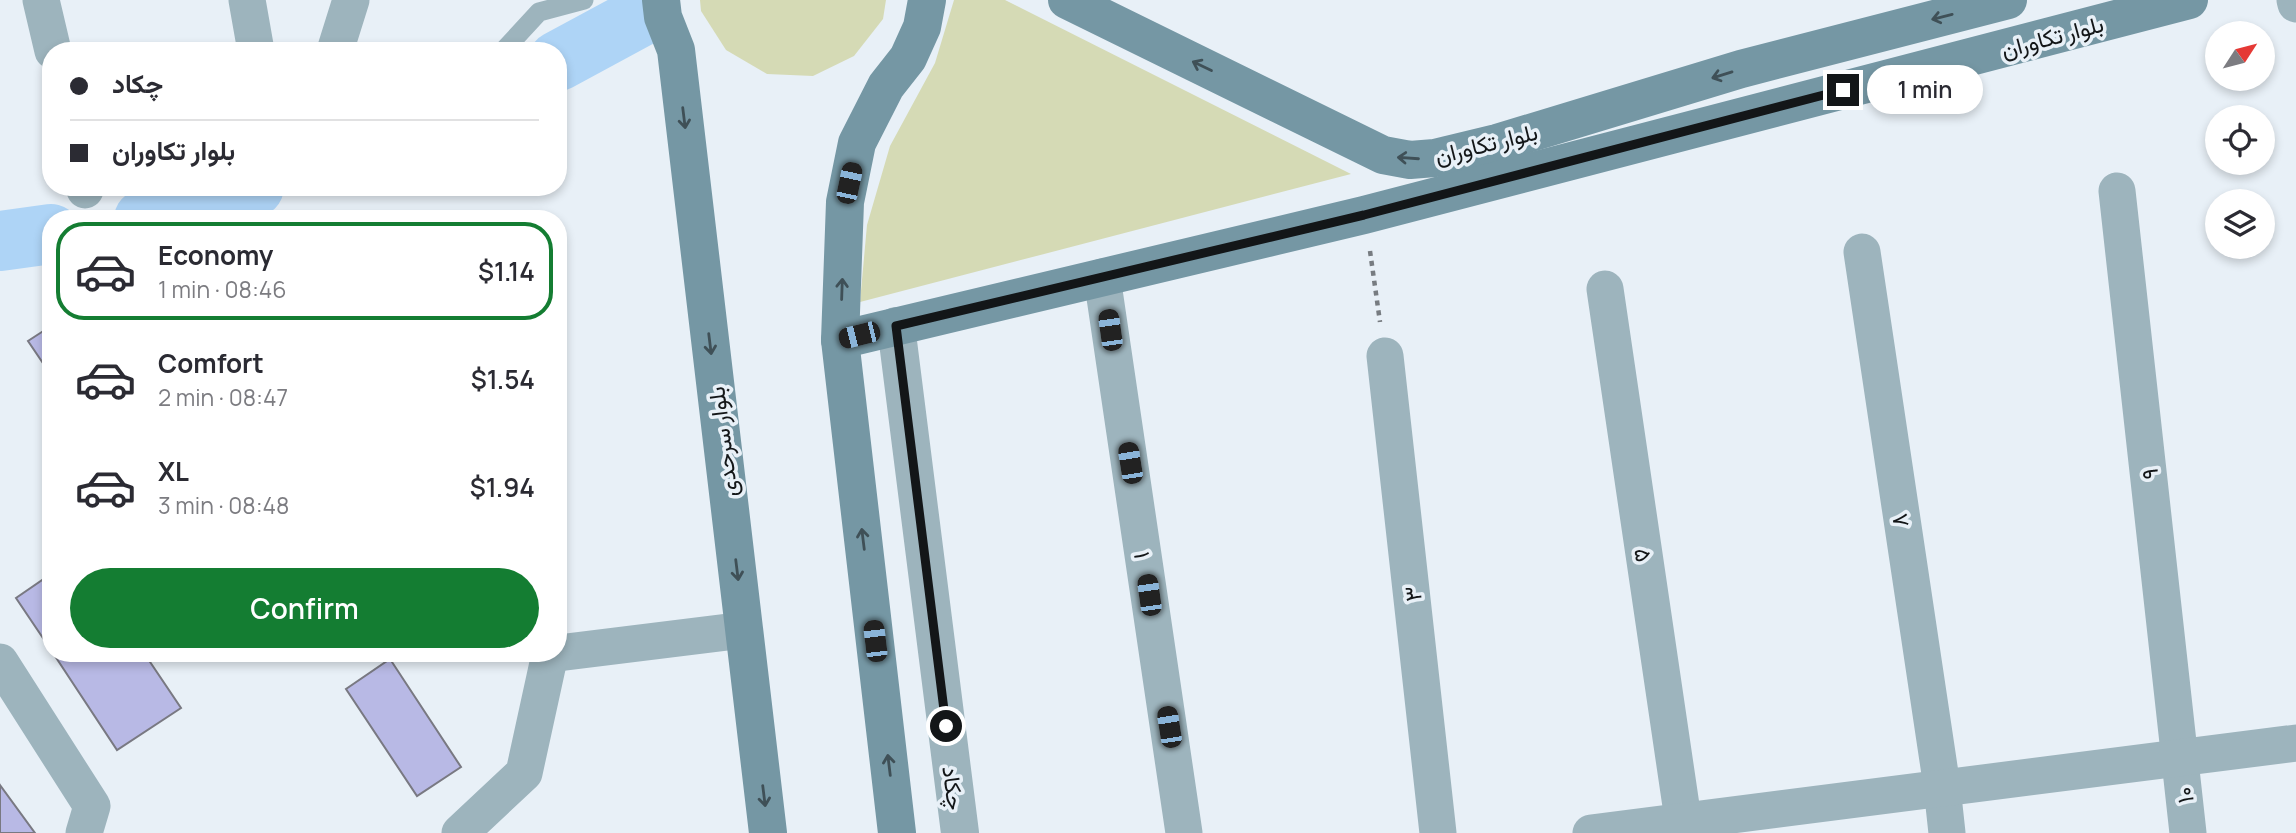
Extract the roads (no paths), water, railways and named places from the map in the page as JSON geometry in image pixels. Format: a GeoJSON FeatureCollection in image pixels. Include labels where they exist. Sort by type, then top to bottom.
{"type":"FeatureCollection","features":[{"type":"Feature","properties":{"kind":"main road","name":"بلوار سرحدی"},"geometry":{"type":"LineString","coordinates":[[661,0],[663,17],[676,50],[768,833]]}},
{"type":"Feature","properties":{"kind":"main road"},"geometry":{"type":"LineString","coordinates":[[897,833],[840,340],[845,202],[857,143],[886,86],[908,58],[922,27],[927,0]]}},
{"type":"Feature","properties":{"kind":"main road","name":"بلوار تکاوران"},"geometry":{"type":"LineString","coordinates":[[1067,0],[1383,155],[1410,160],[1435,158],[1497,143],[1741,69],[2008,0]]}},
{"type":"Feature","properties":{"kind":"main road","name":"بلوار تکاوران"},"geometry":{"type":"LineString","coordinates":[[840,340],[1364,215],[2189,0]]}},
{"type":"Feature","properties":{"kind":"street"},"geometry":{"type":"LineString","coordinates":[[41,0],[51,42]]}},
{"type":"Feature","properties":{"kind":"street"},"geometry":{"type":"LineString","coordinates":[[247,0],[254,42]]}},
{"type":"Feature","properties":{"kind":"street"},"geometry":{"type":"LineString","coordinates":[[338,42],[351,0]]}},
{"type":"Feature","properties":{"kind":"street","name":"۹"},"geometry":{"type":"LineString","coordinates":[[2117,191],[2180,758]]}},
{"type":"Feature","properties":{"kind":"street","name":"۷"},"geometry":{"type":"LineString","coordinates":[[1862,252],[1947,833]]}},
{"type":"Feature","properties":{"kind":"street","name":"۱"},"geometry":{"type":"LineString","coordinates":[[1102,277],[1184,833]]}},
{"type":"Feature","properties":{"kind":"street","name":"۵"},"geometry":{"type":"LineString","coordinates":[[1605,289],[1684,827]]}},
{"type":"Feature","properties":{"kind":"street","name":"چکاد"},"geometry":{"type":"LineString","coordinates":[[896,326],[960,833]]}},
{"type":"Feature","properties":{"kind":"street","name":"۳"},"geometry":{"type":"LineString","coordinates":[[1385,356],[1438,833]]}},
{"type":"Feature","properties":{"kind":"street"},"geometry":{"type":"LineString","coordinates":[[567,652],[744,631]]}},
{"type":"Feature","properties":{"kind":"street"},"geometry":{"type":"LineString","coordinates":[[0,662],[92,806],[84,833]]}},
{"type":"Feature","properties":{"kind":"street"},"geometry":{"type":"LineString","coordinates":[[460,833],[524,773],[548,662]]}},
{"type":"Feature","properties":{"kind":"street"},"geometry":{"type":"LineString","coordinates":[[1591,833],[1684,827],[1942,788],[2296,743]]}},
{"type":"Feature","properties":{"kind":"street","name":"۱۰"},"geometry":{"type":"LineString","coordinates":[[2180,758],[2188,833]]}},
{"type":"Feature","properties":{"kind":"lane"},"geometry":{"type":"LineString","coordinates":[[512,42],[540,12],[584,0]]}},
{"type":"Feature","properties":{"kind":"waterway"},"geometry":{"type":"LineString","coordinates":[[567,56],[643,15]]}},
{"type":"Feature","properties":{"kind":"waterway"},"geometry":{"type":"LineString","coordinates":[[180,210],[232,196]]}},
{"type":"Feature","properties":{"kind":"waterway"},"geometry":{"type":"LineString","coordinates":[[0,241],[42,235]]}}]}
